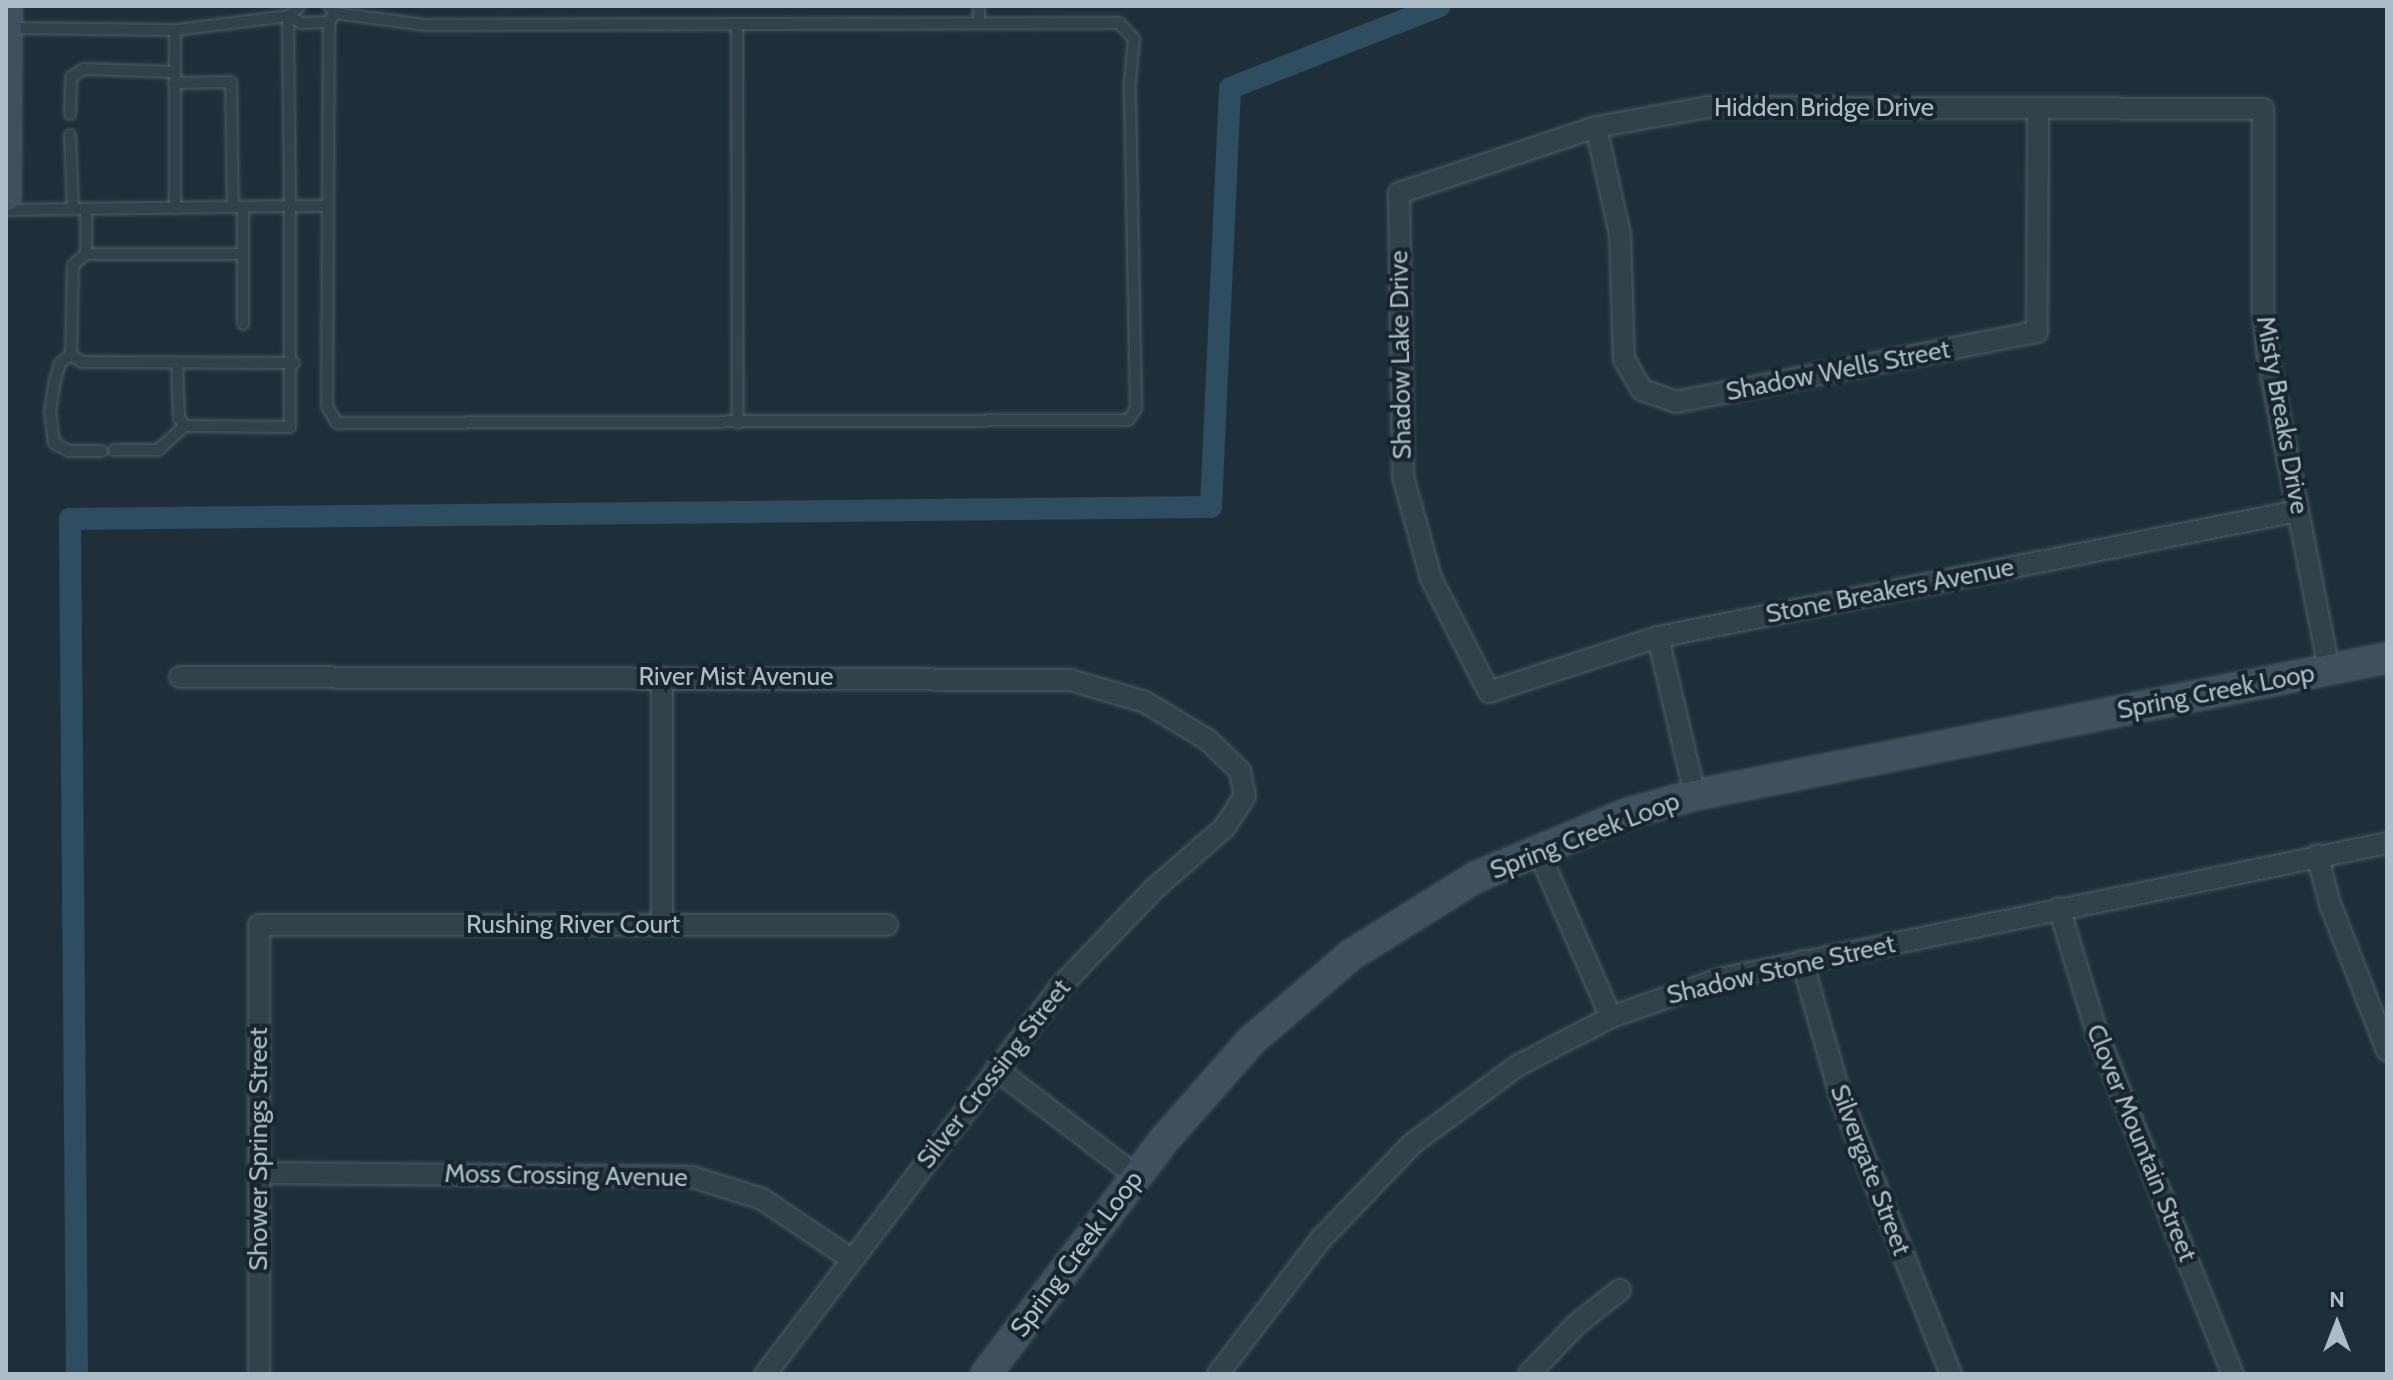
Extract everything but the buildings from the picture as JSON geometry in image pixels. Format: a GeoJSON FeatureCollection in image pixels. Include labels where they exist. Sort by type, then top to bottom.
{"type":"FeatureCollection","features":[{"type":"Feature","properties":{"kind":"street"},"geometry":{"type":"LineString","coordinates":[[6,196],[7,6]]}},
{"type":"Feature","properties":{"kind":"street","name":"Hidden Bridge Drive"},"geometry":{"type":"LineString","coordinates":[[1399,193],[1596,127],[1708,107],[2263,109]]}},
{"type":"Feature","properties":{"kind":"street","name":"Shadow Wells Street"},"geometry":{"type":"LineString","coordinates":[[1596,127],[1620,234],[1624,359],[1642,390],[1676,402],[2037,332],[2038,108]]}},
{"type":"Feature","properties":{"kind":"street","name":"Misty Breaks Drive"},"geometry":{"type":"LineString","coordinates":[[2263,109],[2263,310],[2329,670]]}},
{"type":"Feature","properties":{"kind":"street","name":"Shadow Lake Drive"},"geometry":{"type":"LineString","coordinates":[[1399,193],[1398,427],[1403,476],[1431,578],[1489,692]]}},
{"type":"Feature","properties":{"kind":"street","name":"Stone Breakers Avenue"},"geometry":{"type":"LineString","coordinates":[[1489,692],[1658,637],[2298,511]]}},
{"type":"Feature","properties":{"kind":"street"},"geometry":{"type":"LineString","coordinates":[[1658,637],[1695,795]]}},
{"type":"Feature","properties":{"kind":"street","name":"Spring Creek Loop"},"geometry":{"type":"LineString","coordinates":[[986,1374],[1206,1088],[1300,996],[1418,909],[1537,848],[1695,795],[2387,658]]}},
{"type":"Feature","properties":{"kind":"street","name":"River Mist Avenue"},"geometry":{"type":"LineString","coordinates":[[180,677],[1070,680],[1145,702],[1180,720],[1240,771],[1245,796]]}},
{"type":"Feature","properties":{"kind":"street"},"geometry":{"type":"LineString","coordinates":[[662,677],[662,925]]}},
{"type":"Feature","properties":{"kind":"street","name":"Silver Crossing Street"},"geometry":{"type":"LineString","coordinates":[[765,1374],[1061,986],[1155,888],[1225,827],[1245,796]]}},
{"type":"Feature","properties":{"kind":"street","name":"Shadow Stone Street"},"geometry":{"type":"LineString","coordinates":[[1218,1374],[1321,1239],[1412,1144],[1517,1066],[1611,1017],[1720,979],[2387,843]]}},
{"type":"Feature","properties":{"kind":"street"},"geometry":{"type":"LineString","coordinates":[[1537,848],[1611,1017]]}},
{"type":"Feature","properties":{"kind":"street"},"geometry":{"type":"LineString","coordinates":[[2317,855],[2333,914],[2387,1050]]}},
{"type":"Feature","properties":{"kind":"street","name":"Clover Mountain Street"},"geometry":{"type":"LineString","coordinates":[[2059,908],[2097,1033],[2233,1374]]}},
{"type":"Feature","properties":{"kind":"street","name":"Rushing River Court"},"geometry":{"type":"LineString","coordinates":[[259,925],[887,925]]}},
{"type":"Feature","properties":{"kind":"street","name":"Shower Springs Street"},"geometry":{"type":"LineString","coordinates":[[259,925],[259,1374]]}},
{"type":"Feature","properties":{"kind":"street","name":"Silvergate Street"},"geometry":{"type":"LineString","coordinates":[[1802,961],[1841,1098],[1951,1374]]}},
{"type":"Feature","properties":{"kind":"street"},"geometry":{"type":"LineString","coordinates":[[996,1069],[1136,1176]]}},
{"type":"Feature","properties":{"kind":"street","name":"Moss Crossing Avenue"},"geometry":{"type":"LineString","coordinates":[[259,1173],[692,1177],[762,1199],[851,1259]]}},
{"type":"Feature","properties":{"kind":"street"},"geometry":{"type":"LineString","coordinates":[[1529,1374],[1577,1324],[1620,1290]]}},
{"type":"Feature","properties":{"kind":"lane"},"geometry":{"type":"LineString","coordinates":[[6,28],[175,30],[288,16],[300,6]]}},
{"type":"Feature","properties":{"kind":"lane"},"geometry":{"type":"LineString","coordinates":[[979,6],[979,23]]}},
{"type":"Feature","properties":{"kind":"lane"},"geometry":{"type":"LineString","coordinates":[[288,16],[302,23],[331,13],[425,25],[1119,23],[1134,39],[1130,82],[1133,415],[1128,420],[337,423],[327,406],[331,13]]}},
{"type":"Feature","properties":{"kind":"lane"},"geometry":{"type":"LineString","coordinates":[[71,355],[60,363],[50,411],[54,443],[69,451],[158,450],[185,426],[287,430],[293,422],[288,16]]}},
{"type":"Feature","properties":{"kind":"lane"},"geometry":{"type":"LineString","coordinates":[[737,24],[738,423]]}},
{"type":"Feature","properties":{"kind":"lane"},"geometry":{"type":"LineString","coordinates":[[175,30],[175,208]]}},
{"type":"Feature","properties":{"kind":"lane"},"geometry":{"type":"LineString","coordinates":[[70,114],[71,77],[84,69],[231,82],[243,254],[243,324]]}},
{"type":"Feature","properties":{"kind":"lane"},"geometry":{"type":"LineString","coordinates":[[70,135],[73,209]]}},
{"type":"Feature","properties":{"kind":"lane"},"geometry":{"type":"LineString","coordinates":[[6,210],[328,206]]}},
{"type":"Feature","properties":{"kind":"lane"},"geometry":{"type":"LineString","coordinates":[[86,209],[86,254]]}},
{"type":"Feature","properties":{"kind":"lane"},"geometry":{"type":"LineString","coordinates":[[71,355],[73,265],[86,254],[243,254]]}},
{"type":"Feature","properties":{"kind":"lane"},"geometry":{"type":"LineString","coordinates":[[71,355],[82,362],[294,363]]}},
{"type":"Feature","properties":{"kind":"lane"},"geometry":{"type":"LineString","coordinates":[[177,363],[179,418],[185,426]]}},
{"type":"Feature","properties":{"kind":"waterway"},"geometry":{"type":"LineString","coordinates":[[77,1374],[70,519],[1211,507],[1230,88],[1440,6]]}}]}
